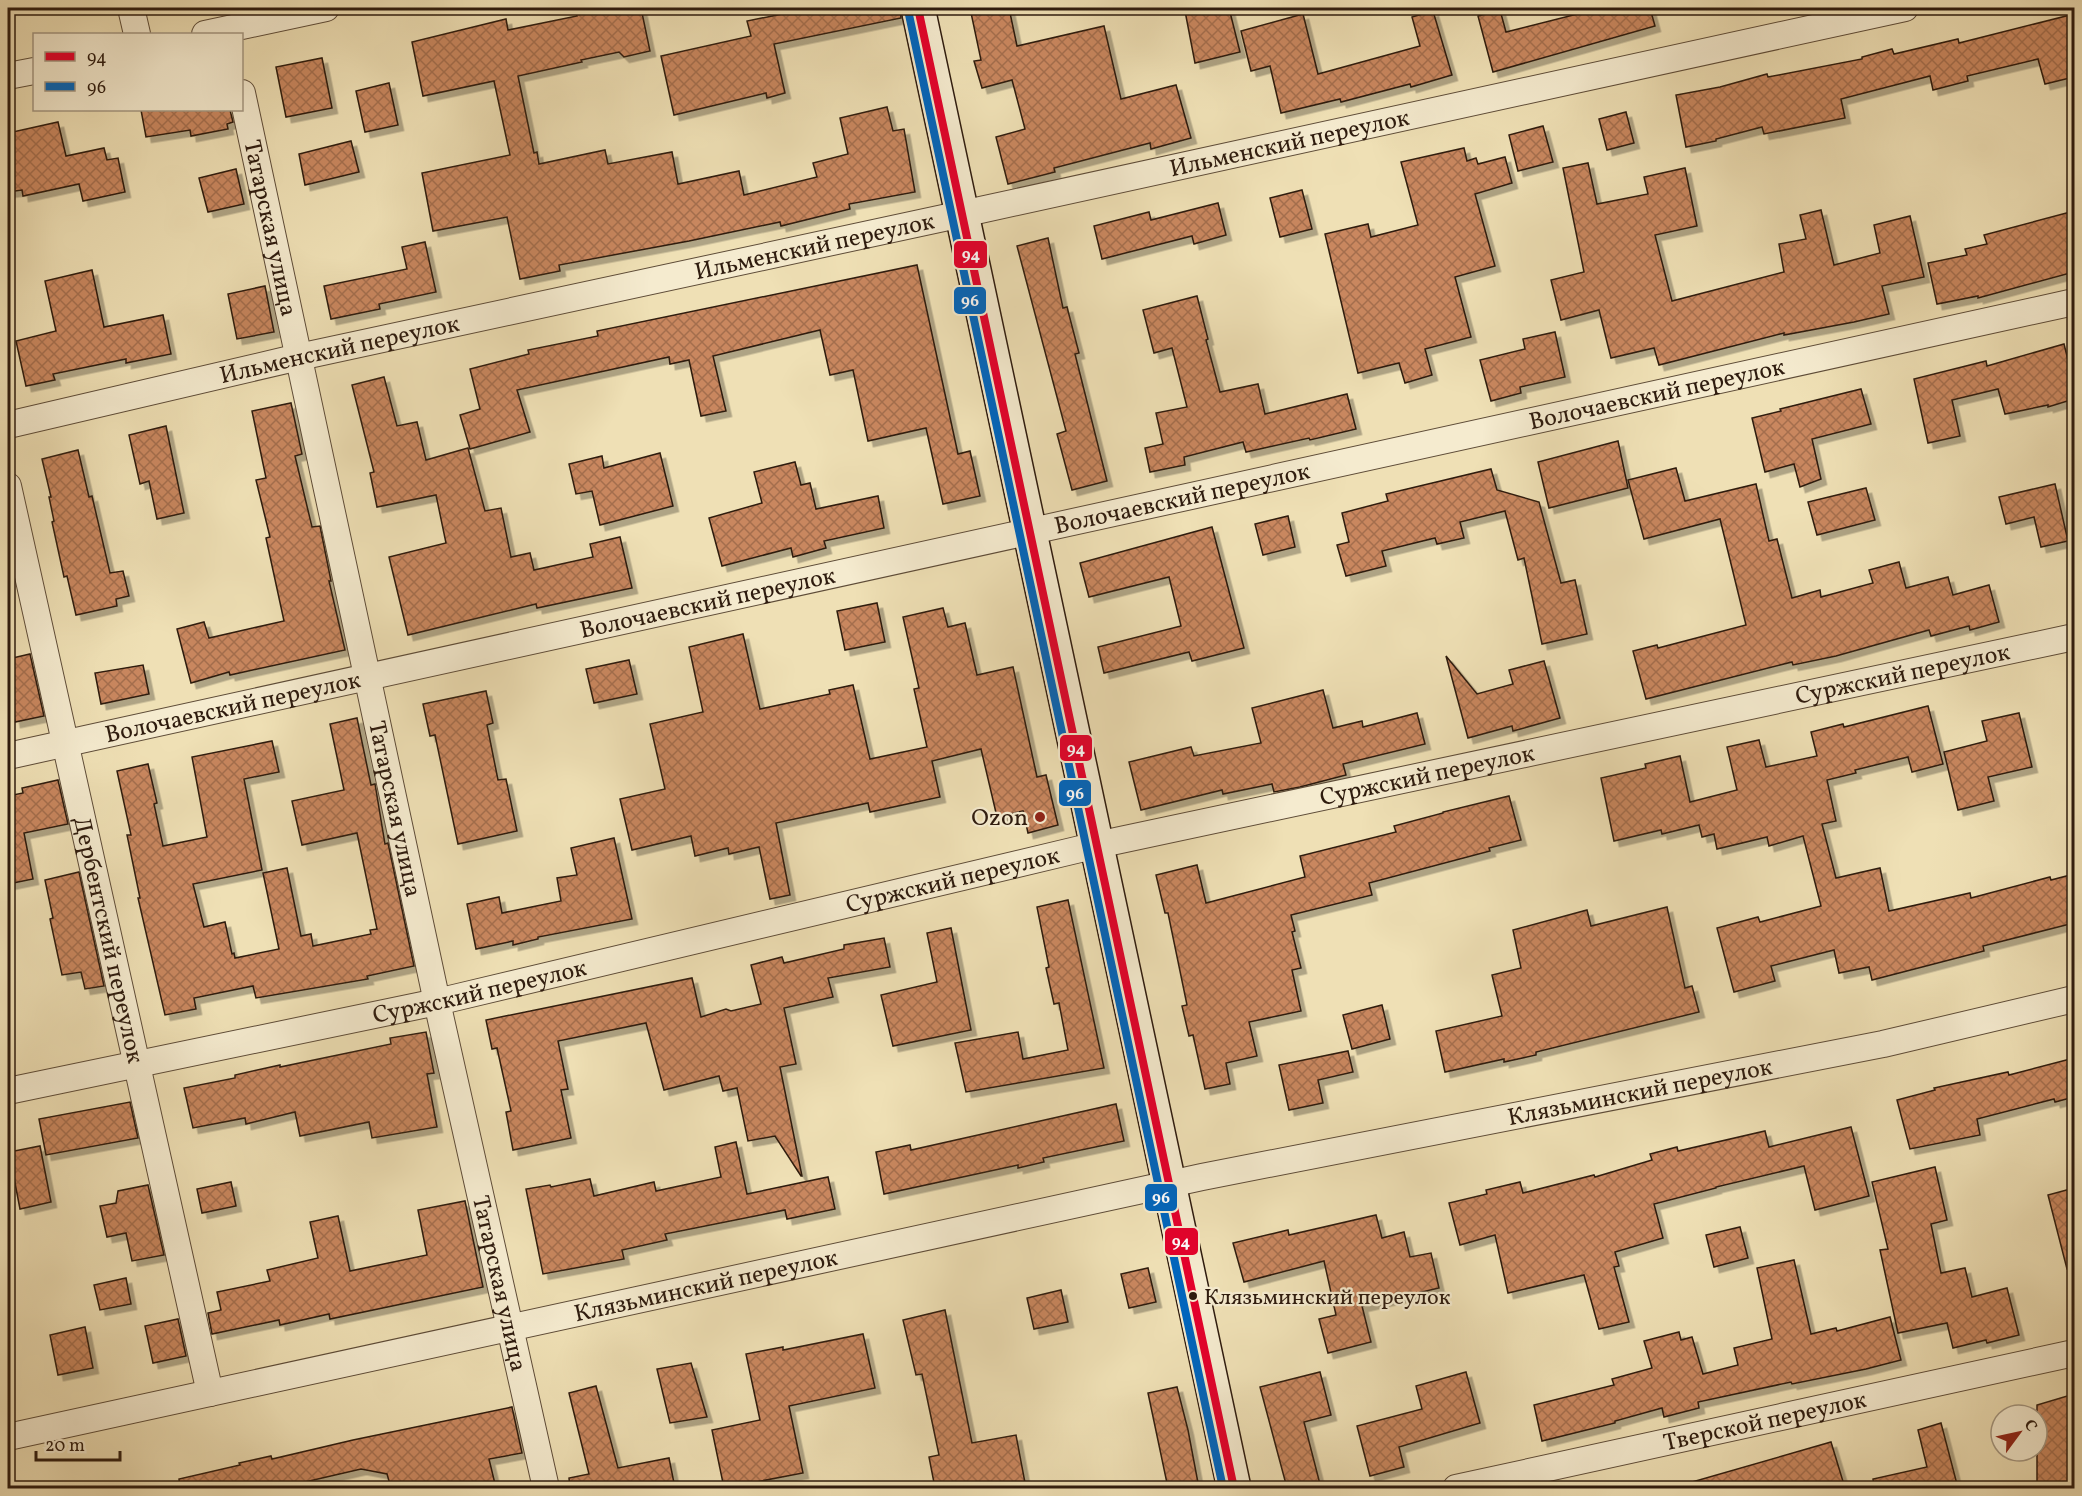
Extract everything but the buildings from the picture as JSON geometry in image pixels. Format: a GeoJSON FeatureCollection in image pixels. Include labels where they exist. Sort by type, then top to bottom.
{"type":"FeatureCollection","features":[{"type":"Feature","properties":{"kind":"main road"},"geometry":{"type":"LineString","coordinates":[[918,8],[1234,1488]]}},
{"type":"Feature","properties":{"kind":"street"},"geometry":{"type":"LineString","coordinates":[[131,8],[137,33]]}},
{"type":"Feature","properties":{"kind":"street"},"geometry":{"type":"LineString","coordinates":[[221,33],[326,8]]}},
{"type":"Feature","properties":{"kind":"street","name":"Ильменский переулок"},"geometry":{"type":"LineString","coordinates":[[8,425],[299,357],[1905,8]]}},
{"type":"Feature","properties":{"kind":"street"},"geometry":{"type":"LineString","coordinates":[[8,76],[33,71]]}},
{"type":"Feature","properties":{"kind":"street","name":"Татарская улица"},"geometry":{"type":"LineString","coordinates":[[243,98],[437,1002],[546,1488]]}},
{"type":"Feature","properties":{"kind":"street","name":"Волочаевский переулок"},"geometry":{"type":"LineString","coordinates":[[8,756],[2074,302]]}},
{"type":"Feature","properties":{"kind":"street","name":"Дербентский переулок"},"geometry":{"type":"LineString","coordinates":[[8,486],[210,1393]]}},
{"type":"Feature","properties":{"kind":"street","name":"Суржский переулок"},"geometry":{"type":"LineString","coordinates":[[8,1091],[437,1002],[1097,845],[2074,637]]}},
{"type":"Feature","properties":{"kind":"street","name":"Клязьминский переулок"},"geometry":{"type":"LineString","coordinates":[[8,1437],[1170,1184],[1883,1044],[2074,999]]}},
{"type":"Feature","properties":{"kind":"street","name":"Тверской переулок"},"geometry":{"type":"LineString","coordinates":[[1456,1488],[2074,1353]]}},
{"type":"Feature","properties":{"kind":"transit line","name":"94"},"geometry":{"type":"LineString","coordinates":[[918,8],[1234,1488]]}},
{"type":"Feature","properties":{"kind":"transit line","name":"96"},"geometry":{"type":"LineString","coordinates":[[908,10],[1223,1488]]}},
{"type":"Feature","properties":{"kind":"place","name":"Ozon"},"geometry":{"type":"Point","coordinates":[1040,817]}},
{"type":"Feature","properties":{"kind":"place","name":"Клязьминский переулок"},"geometry":{"type":"Point","coordinates":[1193,1296]}}]}
